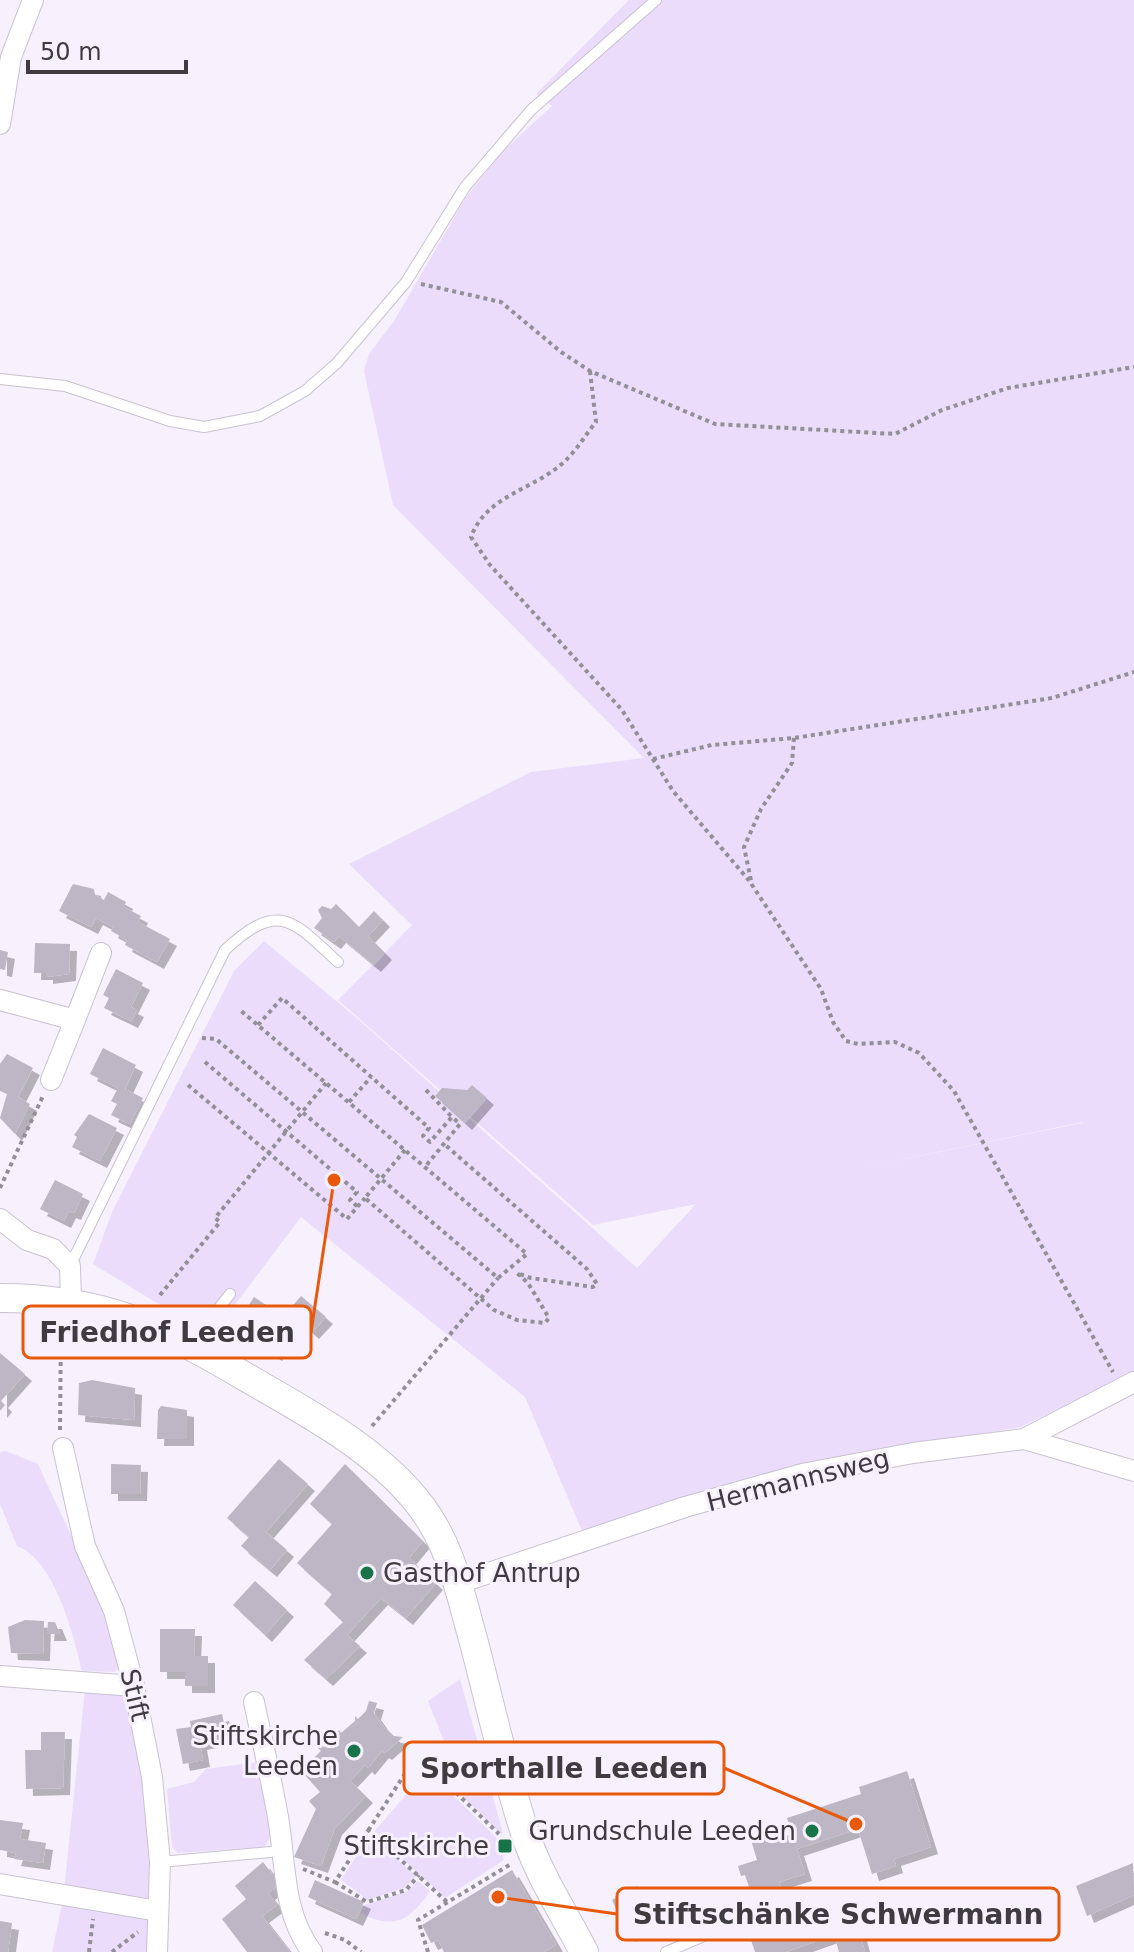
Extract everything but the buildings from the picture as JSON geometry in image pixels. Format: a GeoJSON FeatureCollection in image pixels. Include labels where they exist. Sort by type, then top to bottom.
{"type":"FeatureCollection","features":[{"type":"Feature","properties":{"kind":"main road"},"geometry":{"type":"LineString","coordinates":[[0,1298],[67,1301],[103,1308],[190,1344],[341,1435],[397,1479],[437,1530],[459,1583],[532,1852],[584,1952]]}},
{"type":"Feature","properties":{"kind":"street"},"geometry":{"type":"LineString","coordinates":[[0,124],[11,57],[33,0]]}},
{"type":"Feature","properties":{"kind":"street"},"geometry":{"type":"LineString","coordinates":[[51,1080],[101,953]]}},
{"type":"Feature","properties":{"kind":"street"},"geometry":{"type":"LineString","coordinates":[[0,1000],[75,1020]]}},
{"type":"Feature","properties":{"kind":"street"},"geometry":{"type":"LineString","coordinates":[[0,1219],[27,1240],[53,1249],[70,1266],[67,1301]]}},
{"type":"Feature","properties":{"kind":"street","name":"Hermannsweg"},"geometry":{"type":"LineString","coordinates":[[459,1583],[685,1507],[802,1474],[913,1453],[1024,1439],[1128,1385]]}},
{"type":"Feature","properties":{"kind":"street"},"geometry":{"type":"LineString","coordinates":[[1024,1439],[1134,1471]]}},
{"type":"Feature","properties":{"kind":"street","name":"Stift"},"geometry":{"type":"LineString","coordinates":[[63,1448],[85,1546],[114,1611],[134,1686],[152,1777],[160,1862],[157,1952]]}},
{"type":"Feature","properties":{"kind":"street"},"geometry":{"type":"LineString","coordinates":[[0,1676],[134,1686]]}},
{"type":"Feature","properties":{"kind":"street"},"geometry":{"type":"LineString","coordinates":[[254,1702],[278,1820],[283,1878],[299,1931],[312,1952]]}},
{"type":"Feature","properties":{"kind":"street"},"geometry":{"type":"LineString","coordinates":[[0,1884],[158,1911]]}},
{"type":"Feature","properties":{"kind":"lane"},"geometry":{"type":"LineString","coordinates":[[0,379],[65,386],[170,421],[204,427],[260,416],[305,391],[337,363],[406,282],[465,187],[531,110],[656,0]]}},
{"type":"Feature","properties":{"kind":"lane"},"geometry":{"type":"LineString","coordinates":[[70,1266],[225,950],[239,937],[277,919],[295,923],[338,962]]}},
{"type":"Feature","properties":{"kind":"lane"},"geometry":{"type":"LineString","coordinates":[[190,1344],[230,1294]]}},
{"type":"Feature","properties":{"kind":"lane"},"geometry":{"type":"LineString","coordinates":[[160,1862],[281,1851]]}},
{"type":"Feature","properties":{"kind":"lane"},"geometry":{"type":"LineString","coordinates":[[666,1952],[754,1915]]}},
{"type":"Feature","properties":{"kind":"path"},"geometry":{"type":"LineString","coordinates":[[406,282],[501,302],[561,352],[590,371],[715,424],[895,434],[942,410],[1008,388],[1134,367]]}},
{"type":"Feature","properties":{"kind":"path"},"geometry":{"type":"LineString","coordinates":[[590,371],[596,422],[564,462],[478,517],[471,537],[490,565],[622,710],[673,791],[752,885],[821,989],[833,1022],[846,1041],[858,1044],[895,1042],[919,1053],[954,1091],[1128,1385]]}},
{"type":"Feature","properties":{"kind":"path"},"geometry":{"type":"LineString","coordinates":[[653,759],[712,745],[794,738],[1052,698],[1134,672]]}},
{"type":"Feature","properties":{"kind":"path"},"geometry":{"type":"LineString","coordinates":[[752,885],[744,847],[761,809],[792,763],[794,738]]}},
{"type":"Feature","properties":{"kind":"path"},"geometry":{"type":"LineString","coordinates":[[258,1025],[282,998],[429,1128],[423,1136],[430,1142],[452,1117]]}},
{"type":"Feature","properties":{"kind":"path"},"geometry":{"type":"LineString","coordinates":[[240,1010],[527,1254],[498,1278],[390,1407]]}},
{"type":"Feature","properties":{"kind":"path"},"geometry":{"type":"LineString","coordinates":[[202,1038],[216,1039],[498,1278]]}},
{"type":"Feature","properties":{"kind":"path"},"geometry":{"type":"LineString","coordinates":[[205,1062],[357,1192],[350,1200],[358,1207]]}},
{"type":"Feature","properties":{"kind":"path"},"geometry":{"type":"LineString","coordinates":[[349,1103],[371,1077]]}},
{"type":"Feature","properties":{"kind":"path"},"geometry":{"type":"LineString","coordinates":[[0,1188],[51,1080]]}},
{"type":"Feature","properties":{"kind":"path"},"geometry":{"type":"LineString","coordinates":[[160,1295],[220,1222],[215,1218],[326,1083]]}},
{"type":"Feature","properties":{"kind":"path"},"geometry":{"type":"LineString","coordinates":[[188,1085],[347,1219],[405,1150]]}},
{"type":"Feature","properties":{"kind":"path"},"geometry":{"type":"LineString","coordinates":[[425,1167],[460,1124],[426,1090]]}},
{"type":"Feature","properties":{"kind":"path"},"geometry":{"type":"LineString","coordinates":[[443,1143],[587,1269],[597,1284],[593,1287],[517,1273]]}},
{"type":"Feature","properties":{"kind":"path"},"geometry":{"type":"LineString","coordinates":[[365,1198],[481,1300],[505,1317],[545,1323],[549,1318],[528,1283],[512,1267]]}},
{"type":"Feature","properties":{"kind":"path"},"geometry":{"type":"LineString","coordinates":[[63,1448],[60,1429],[67,1301]]}},
{"type":"Feature","properties":{"kind":"path"},"geometry":{"type":"LineString","coordinates":[[335,1882],[417,1755],[506,1841],[532,1852]]}},
{"type":"Feature","properties":{"kind":"path"},"geometry":{"type":"LineString","coordinates":[[367,1829],[447,1902]]}},
{"type":"Feature","properties":{"kind":"path"},"geometry":{"type":"LineString","coordinates":[[281,1851],[293,1865],[335,1882],[367,1902],[406,1890],[419,1875]]}},
{"type":"Feature","properties":{"kind":"path"},"geometry":{"type":"LineString","coordinates":[[428,1952],[418,1920],[532,1852]]}},
{"type":"Feature","properties":{"kind":"path"},"geometry":{"type":"LineString","coordinates":[[89,1952],[95,1900]]}},
{"type":"Feature","properties":{"kind":"path"},"geometry":{"type":"LineString","coordinates":[[299,1931],[322,1931],[345,1940],[361,1952]]}},
{"type":"Feature","properties":{"kind":"shaded area"},"geometry":{"type":"Polygon","coordinates":[[[629,0],[1134,0],[1134,1372],[1021,1427],[794,1465],[582,1531],[525,1397],[301,1217],[215,1331],[183,1319],[93,1264],[112,1212],[234,971],[264,941],[358,1019],[637,1268],[696,1204],[593,1225],[338,1000],[412,925],[349,864],[531,772],[644,758],[393,505],[364,371],[369,354],[394,321],[466,197],[506,148],[552,106],[536,94],[629,0]],[[1083,1122],[845,1171],[1082,1123],[1083,1122]]]}},
{"type":"Feature","properties":{"kind":"shaded area"},"geometry":{"type":"Polygon","coordinates":[[[6,1451],[38,1464],[107,1621],[118,1669],[114,1672],[82,1671],[68,1619],[52,1582],[42,1566],[17,1546],[0,1504],[0,1452],[6,1451]]]}},
{"type":"Feature","properties":{"kind":"shaded area"},"geometry":{"type":"Polygon","coordinates":[[[460,1679],[501,1834],[431,1765],[447,1749],[428,1701],[460,1679]]]}},
{"type":"Feature","properties":{"kind":"shaded area"},"geometry":{"type":"Polygon","coordinates":[[[85,1689],[128,1693],[146,1778],[152,1863],[149,1952],[52,1952],[63,1900],[85,1689]]]}},
{"type":"Feature","properties":{"kind":"shaded area"},"geometry":{"type":"Polygon","coordinates":[[[257,1762],[272,1835],[264,1847],[178,1853],[172,1847],[167,1789],[194,1782],[206,1769],[257,1762]]]}},
{"type":"Feature","properties":{"kind":"shaded area"},"geometry":{"type":"Polygon","coordinates":[[[427,1770],[504,1845],[500,1848],[504,1860],[445,1898],[374,1832],[427,1770]]]}},
{"type":"Feature","properties":{"kind":"shaded area"},"geometry":{"type":"Polygon","coordinates":[[[370,1835],[416,1876],[406,1887],[368,1900],[341,1880],[370,1835]]]}},
{"type":"Feature","properties":{"kind":"shaded area"},"geometry":{"type":"Polygon","coordinates":[[[418,1881],[430,1891],[415,1909],[400,1920],[383,1921],[361,1913],[364,1905],[408,1891],[418,1881]]]}},
{"type":"Feature","properties":{"kind":"place","name":"Friedhof Leeden"},"geometry":{"type":"Point","coordinates":[334,1180]}},
{"type":"Feature","properties":{"kind":"place","name":"Gasthof Antrup"},"geometry":{"type":"Point","coordinates":[367,1573]}},
{"type":"Feature","properties":{"kind":"place","name":"Stiftskirche Leeden"},"geometry":{"type":"Point","coordinates":[354,1751]}},
{"type":"Feature","properties":{"kind":"place","name":"Sporthalle Leeden"},"geometry":{"type":"Point","coordinates":[856,1824]}},
{"type":"Feature","properties":{"kind":"place","name":"Grundschule Leeden"},"geometry":{"type":"Point","coordinates":[812,1831]}},
{"type":"Feature","properties":{"kind":"place","name":"Stiftskirche"},"geometry":{"type":"Point","coordinates":[505,1846]}},
{"type":"Feature","properties":{"kind":"place","name":"Stiftschänke Schwermann"},"geometry":{"type":"Point","coordinates":[498,1897]}}]}
